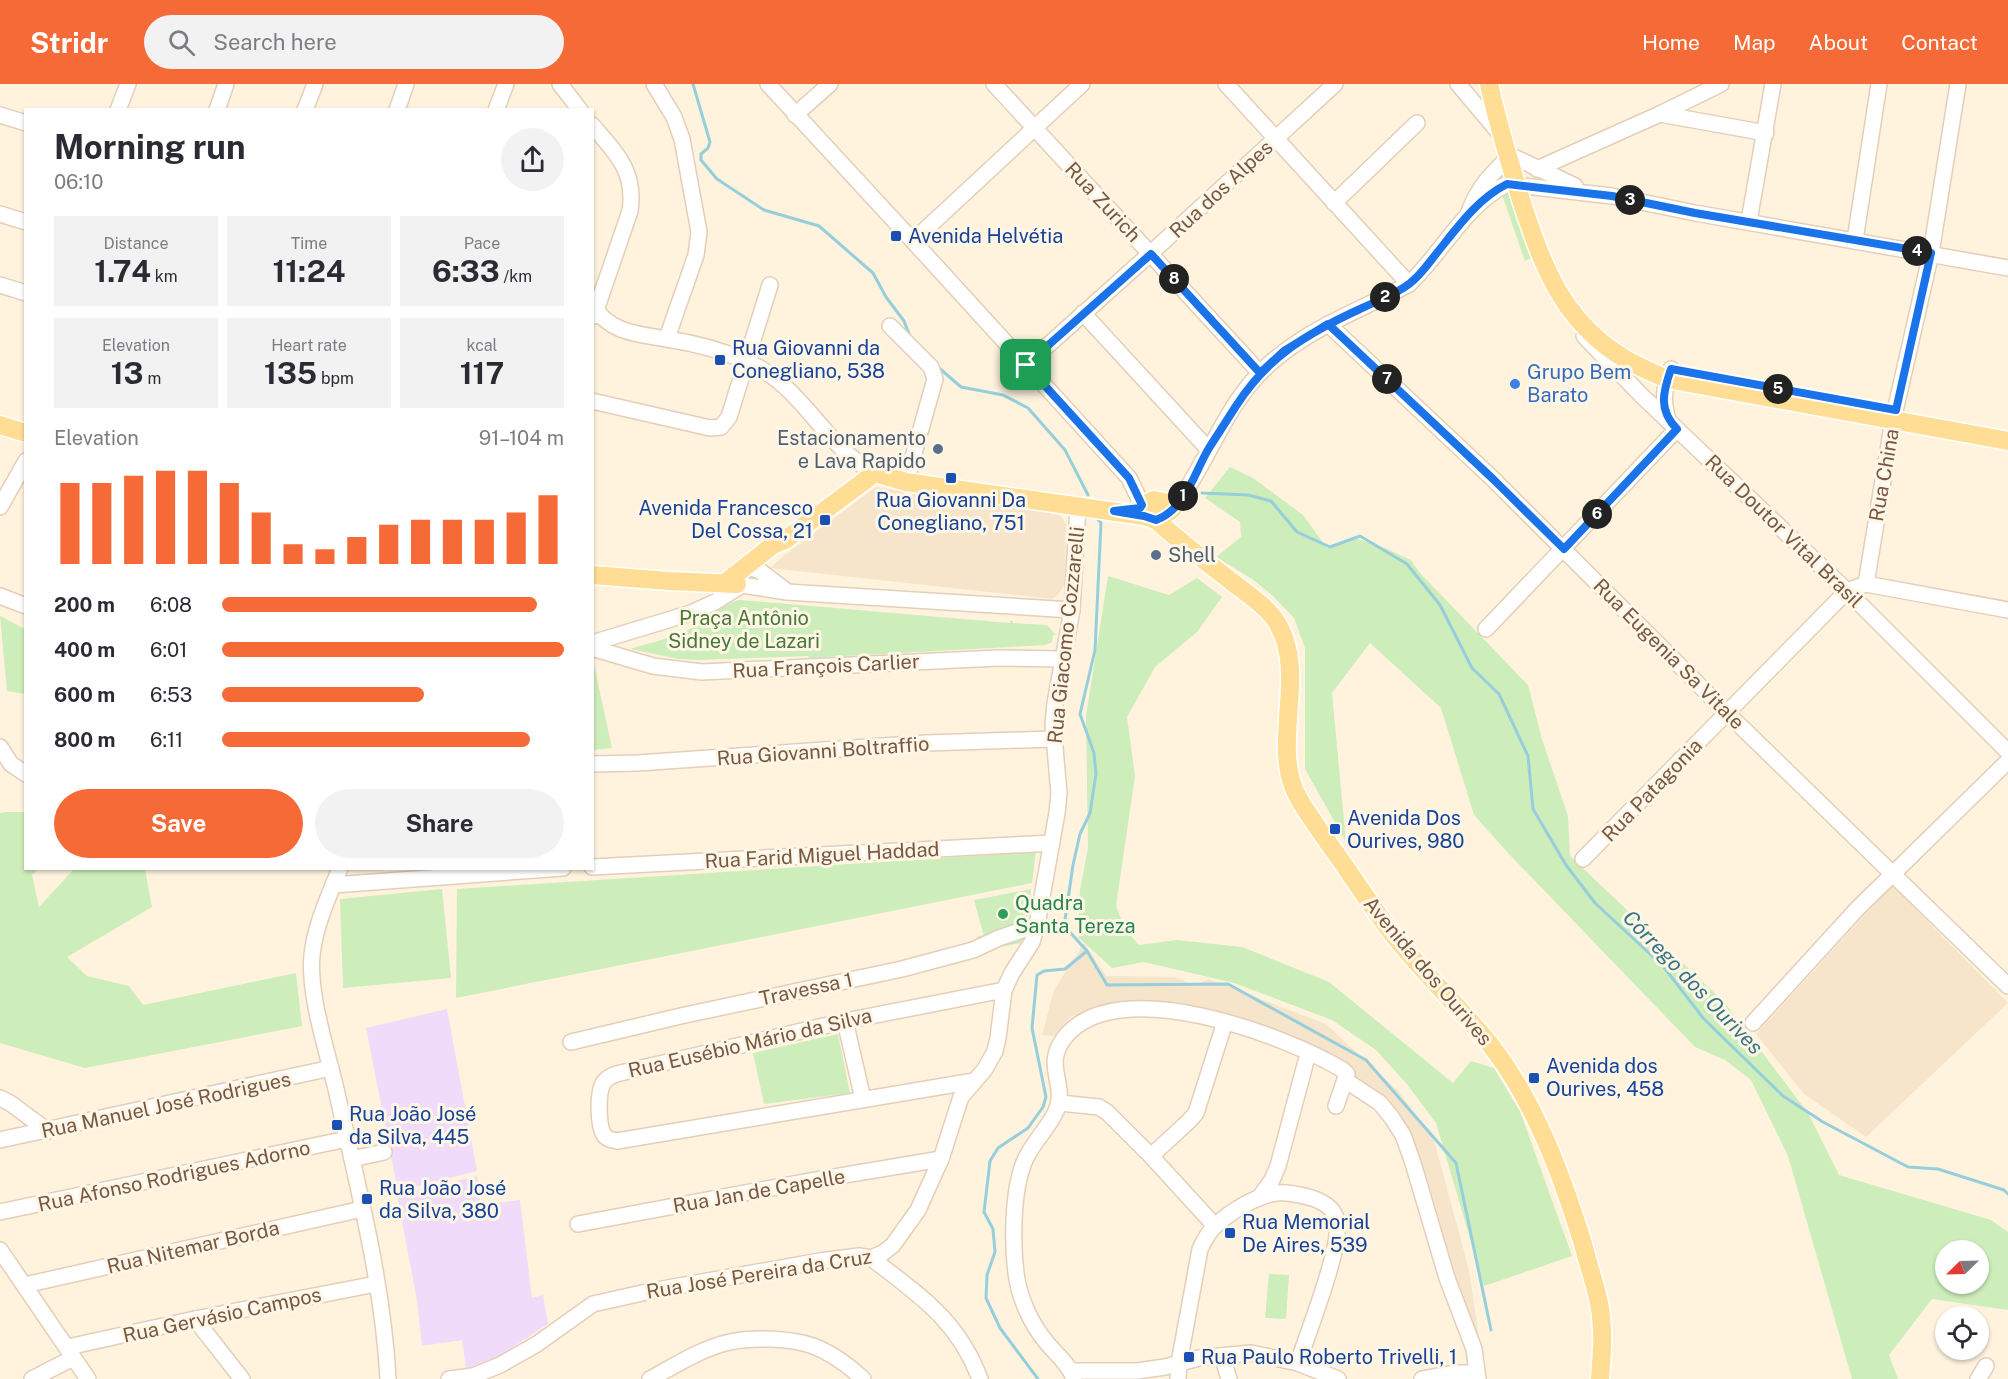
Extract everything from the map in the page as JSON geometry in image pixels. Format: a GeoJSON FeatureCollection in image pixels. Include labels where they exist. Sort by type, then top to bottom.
{"type":"FeatureCollection","features":[{"type":"Feature","properties":{"kind":"main road"},"geometry":{"type":"LineString","coordinates":[[1489,84],[1501,135],[1512,158],[1546,271],[1567,305],[1584,326],[1616,353],[1667,378],[1894,415],[2008,430]]}},
{"type":"Feature","properties":{"kind":"main road"},"geometry":{"type":"LineString","coordinates":[[1498,84],[1514,140],[1512,158]]}},
{"type":"Feature","properties":{"kind":"main road"},"geometry":{"type":"LineString","coordinates":[[1520,184],[1546,250],[1565,287],[1578,306],[1590,320],[1667,378]]}},
{"type":"Feature","properties":{"kind":"main road"},"geometry":{"type":"LineString","coordinates":[[1894,415],[2008,441]]}},
{"type":"Feature","properties":{"kind":"main road"},"geometry":{"type":"LineString","coordinates":[[0,425],[24,432]]}},
{"type":"Feature","properties":{"kind":"main road"},"geometry":{"type":"LineString","coordinates":[[594,575],[669,582],[734,584],[754,569],[773,545],[784,540],[875,473],[906,483],[1114,511],[1155,509]]}},
{"type":"Feature","properties":{"kind":"main road","name":"Avenida dos Ourives"},"geometry":{"type":"LineString","coordinates":[[1155,509],[1172,526],[1178,540],[1263,607],[1276,621],[1285,640],[1287,657],[1290,714],[1286,758],[1289,776],[1298,796],[1395,938],[1492,1047],[1514,1079],[1532,1112],[1572,1208],[1599,1304],[1600,1379]]}},
{"type":"Feature","properties":{"kind":"street"},"geometry":{"type":"LineString","coordinates":[[119,108],[128,84]]}},
{"type":"Feature","properties":{"kind":"street"},"geometry":{"type":"LineString","coordinates":[[217,108],[226,84]]}},
{"type":"Feature","properties":{"kind":"street"},"geometry":{"type":"LineString","coordinates":[[306,108],[315,84]]}},
{"type":"Feature","properties":{"kind":"street"},"geometry":{"type":"LineString","coordinates":[[398,108],[406,84]]}},
{"type":"Feature","properties":{"kind":"street"},"geometry":{"type":"LineString","coordinates":[[497,108],[506,84]]}},
{"type":"Feature","properties":{"kind":"street"},"geometry":{"type":"LineString","coordinates":[[654,84],[674,117],[682,138],[699,232],[696,255],[667,339]]}},
{"type":"Feature","properties":{"kind":"street"},"geometry":{"type":"LineString","coordinates":[[768,84],[1155,509],[1188,490],[1208,449],[1249,385],[1260,373],[1284,351],[1328,324],[1409,284],[1467,214],[1507,184],[1588,192],[2008,268]]}},
{"type":"Feature","properties":{"kind":"street"},"geometry":{"type":"LineString","coordinates":[[795,115],[830,84]]}},
{"type":"Feature","properties":{"kind":"street","name":"Rua Zurich"},"geometry":{"type":"LineString","coordinates":[[994,84],[1260,373]]}},
{"type":"Feature","properties":{"kind":"street"},"geometry":{"type":"LineString","coordinates":[[913,241],[1082,84]]}},
{"type":"Feature","properties":{"kind":"street"},"geometry":{"type":"LineString","coordinates":[[1226,84],[1409,284]]}},
{"type":"Feature","properties":{"kind":"street","name":"Rua dos Alpes"},"geometry":{"type":"LineString","coordinates":[[1026,365],[1151,254],[1335,84]]}},
{"type":"Feature","properties":{"kind":"street"},"geometry":{"type":"LineString","coordinates":[[1458,84],[1501,135]]}},
{"type":"Feature","properties":{"kind":"street"},"geometry":{"type":"LineString","coordinates":[[1464,84],[1475,87],[1483,84]]}},
{"type":"Feature","properties":{"kind":"street"},"geometry":{"type":"LineString","coordinates":[[1537,169],[1722,84]]}},
{"type":"Feature","properties":{"kind":"street"},"geometry":{"type":"LineString","coordinates":[[1749,221],[1773,84]]}},
{"type":"Feature","properties":{"kind":"street"},"geometry":{"type":"LineString","coordinates":[[1856,240],[1879,84]]}},
{"type":"Feature","properties":{"kind":"street","name":"Rua China"},"geometry":{"type":"LineString","coordinates":[[1866,584],[1894,415],[1931,253],[1958,84]]}},
{"type":"Feature","properties":{"kind":"street"},"geometry":{"type":"LineString","coordinates":[[563,85],[579,108]]}},
{"type":"Feature","properties":{"kind":"street"},"geometry":{"type":"LineString","coordinates":[[1660,114],[1766,134]]}},
{"type":"Feature","properties":{"kind":"street"},"geometry":{"type":"LineString","coordinates":[[0,115],[24,122]]}},
{"type":"Feature","properties":{"kind":"street"},"geometry":{"type":"LineString","coordinates":[[1334,203],[1417,123]]}},
{"type":"Feature","properties":{"kind":"street"},"geometry":{"type":"LineString","coordinates":[[594,127],[620,158],[627,170],[632,196],[630,211],[594,311],[625,332],[714,349],[767,372],[805,405],[841,448],[860,465],[875,473]]}},
{"type":"Feature","properties":{"kind":"street"},"geometry":{"type":"LineString","coordinates":[[1467,214],[1477,192],[1491,174],[1512,158],[1588,192]]}},
{"type":"Feature","properties":{"kind":"street"},"geometry":{"type":"LineString","coordinates":[[0,214],[24,221]]}},
{"type":"Feature","properties":{"kind":"street"},"geometry":{"type":"LineString","coordinates":[[0,285],[24,292]]}},
{"type":"Feature","properties":{"kind":"street"},"geometry":{"type":"LineString","coordinates":[[594,401],[710,428],[721,427],[729,417],[770,285]]}},
{"type":"Feature","properties":{"kind":"street","name":"Rua Doutor Vital Brasil"},"geometry":{"type":"LineString","coordinates":[[1567,305],[1582,334],[1641,395],[1847,591],[2008,752]]}},
{"type":"Feature","properties":{"kind":"street"},"geometry":{"type":"LineString","coordinates":[[1083,313],[1208,449]]}},
{"type":"Feature","properties":{"kind":"street","name":"Rua Eugenia Sa Vitale"},"geometry":{"type":"LineString","coordinates":[[1328,324],[1493,479],[1727,713],[2008,986]]}},
{"type":"Feature","properties":{"kind":"street"},"geometry":{"type":"LineString","coordinates":[[890,326],[931,368],[935,379],[906,483]]}},
{"type":"Feature","properties":{"kind":"street"},"geometry":{"type":"LineString","coordinates":[[1641,395],[1667,378]]}},
{"type":"Feature","properties":{"kind":"street"},"geometry":{"type":"LineString","coordinates":[[1486,629],[1564,549],[1672,424],[1664,404],[1667,378]]}},
{"type":"Feature","properties":{"kind":"street"},"geometry":{"type":"LineString","coordinates":[[0,507],[24,465]]}},
{"type":"Feature","properties":{"kind":"street","name":"Rua Giacomo Cozzarelli"},"geometry":{"type":"LineString","coordinates":[[1032,942],[1037,926],[1057,813],[1059,792],[1053,739],[1055,703],[1072,610],[1078,505]]}},
{"type":"Feature","properties":{"kind":"street"},"geometry":{"type":"LineString","coordinates":[[754,569],[787,592]]}},
{"type":"Feature","properties":{"kind":"street"},"geometry":{"type":"LineString","coordinates":[[594,645],[691,613],[708,595],[734,584],[787,592],[1072,610]]}},
{"type":"Feature","properties":{"kind":"street"},"geometry":{"type":"LineString","coordinates":[[1847,591],[1866,584],[2008,610]]}},
{"type":"Feature","properties":{"kind":"street","name":"Rua Patagonia"},"geometry":{"type":"LineString","coordinates":[[1583,860],[1847,591]]}},
{"type":"Feature","properties":{"kind":"street"},"geometry":{"type":"LineString","coordinates":[[0,596],[24,605]]}},
{"type":"Feature","properties":{"kind":"street","name":"Rua François Carlier"},"geometry":{"type":"LineString","coordinates":[[594,647],[653,666],[702,672],[976,659],[1063,660]]}},
{"type":"Feature","properties":{"kind":"street","name":"Rua Giovanni Boltraffio"},"geometry":{"type":"LineString","coordinates":[[594,764],[638,763],[926,743],[1053,739]]}},
{"type":"Feature","properties":{"kind":"street"},"geometry":{"type":"LineString","coordinates":[[0,747],[11,764],[24,773]]}},
{"type":"Feature","properties":{"kind":"street"},"geometry":{"type":"LineString","coordinates":[[1753,1023],[1857,909],[2008,761]]}},
{"type":"Feature","properties":{"kind":"street","name":"Rua Farid Miguel Haddad"},"geometry":{"type":"LineString","coordinates":[[594,867],[1052,843]]}},
{"type":"Feature","properties":{"kind":"street"},"geometry":{"type":"LineString","coordinates":[[339,870],[319,921],[312,955],[313,987],[362,1209],[384,1327],[388,1379]]}},
{"type":"Feature","properties":{"kind":"street"},"geometry":{"type":"LineString","coordinates":[[333,885],[536,870]]}},
{"type":"Feature","properties":{"kind":"street","name":"Travessa 1"},"geometry":{"type":"LineString","coordinates":[[571,1042],[696,1012],[902,969],[973,950],[999,938],[1037,926]]}},
{"type":"Feature","properties":{"kind":"street","name":"Rua José Pereira da Cruz"},"geometry":{"type":"LineString","coordinates":[[449,1379],[473,1378],[500,1365],[537,1344],[593,1304],[651,1291],[820,1261],[859,1256],[871,1258],[893,1245],[918,1210],[941,1159],[961,1097],[985,1069],[994,1051],[998,1038],[1004,990],[1032,942]]}},
{"type":"Feature","properties":{"kind":"street","name":"Rua Eusébio Mário da Silva"},"geometry":{"type":"LineString","coordinates":[[974,1081],[617,1141],[604,1135],[601,1127],[600,1091],[603,1083],[616,1074],[845,1021],[1004,990]]}},
{"type":"Feature","properties":{"kind":"street"},"geometry":{"type":"LineString","coordinates":[[1336,1106],[1347,1074],[1332,1063],[1287,1043],[1225,1022],[1170,1009],[1146,1007],[1104,1014],[1084,1022],[1066,1037],[1055,1055],[1054,1065],[1060,1102],[1052,1119],[1026,1157],[1017,1186],[1015,1215],[1016,1274],[1023,1301],[1032,1322],[1073,1375],[1137,1371],[1166,1367],[1179,1362],[1251,1353],[1298,1364],[1338,1379]]}},
{"type":"Feature","properties":{"kind":"street"},"geometry":{"type":"LineString","coordinates":[[845,1021],[863,1099]]}},
{"type":"Feature","properties":{"kind":"street"},"geometry":{"type":"LineString","coordinates":[[1151,1156],[1196,1113],[1225,1022]]}},
{"type":"Feature","properties":{"kind":"street"},"geometry":{"type":"LineString","coordinates":[[1260,1198],[1278,1166],[1306,1061]]}},
{"type":"Feature","properties":{"kind":"street","name":"Rua Manuel José Rodrigues"},"geometry":{"type":"LineString","coordinates":[[0,1140],[331,1068]]}},
{"type":"Feature","properties":{"kind":"street"},"geometry":{"type":"LineString","coordinates":[[1345,1080],[1380,1103],[1402,1135],[1413,1163],[1447,1278],[1474,1349],[1478,1376],[1454,1373],[1422,1379]]}},
{"type":"Feature","properties":{"kind":"street"},"geometry":{"type":"LineString","coordinates":[[0,1098],[48,1131]]}},
{"type":"Feature","properties":{"kind":"street"},"geometry":{"type":"LineString","coordinates":[[1060,1102],[1099,1107],[1115,1119],[1215,1226]]}},
{"type":"Feature","properties":{"kind":"street","name":"Rua Afonso Rodrigues Adorno"},"geometry":{"type":"LineString","coordinates":[[0,1212],[347,1139]]}},
{"type":"Feature","properties":{"kind":"street"},"geometry":{"type":"LineString","coordinates":[[352,1159],[384,1152]]}},
{"type":"Feature","properties":{"kind":"street","name":"Rua Jan de Capelle"},"geometry":{"type":"LineString","coordinates":[[578,1224],[941,1159]]}},
{"type":"Feature","properties":{"kind":"street"},"geometry":{"type":"LineString","coordinates":[[1178,1379],[1179,1362],[1200,1249],[1215,1226],[1260,1198],[1276,1193],[1301,1195],[1317,1200],[1331,1208],[1337,1220],[1338,1234],[1333,1255],[1298,1364]]}},
{"type":"Feature","properties":{"kind":"street","name":"Rua Nitemar Borda"},"geometry":{"type":"LineString","coordinates":[[25,1285],[362,1209]]}},
{"type":"Feature","properties":{"kind":"street"},"geometry":{"type":"LineString","coordinates":[[0,1250],[88,1379]]}},
{"type":"Feature","properties":{"kind":"street"},"geometry":{"type":"LineString","coordinates":[[871,1258],[941,1315],[959,1336],[972,1358],[980,1379]]}},
{"type":"Feature","properties":{"kind":"street","name":"Rua Gervásio Campos"},"geometry":{"type":"LineString","coordinates":[[32,1379],[70,1353],[195,1319],[376,1284]]}},
{"type":"Feature","properties":{"kind":"street"},"geometry":{"type":"LineString","coordinates":[[195,1319],[242,1379]]}},
{"type":"Feature","properties":{"kind":"street"},"geometry":{"type":"LineString","coordinates":[[650,1379],[706,1350],[730,1342],[756,1339],[811,1345],[845,1364],[863,1379]]}},
{"type":"Feature","properties":{"kind":"street"},"geometry":{"type":"LineString","coordinates":[[1222,1356],[1229,1379]]}},
{"type":"Feature","properties":{"kind":"shaded area"},"geometry":{"type":"Polygon","coordinates":[[[876,487],[963,500],[1057,510],[1066,524],[1065,584],[1058,595],[1052,599],[770,568],[876,487]]]}},
{"type":"Feature","properties":{"kind":"shaded area"},"geometry":{"type":"Polygon","coordinates":[[[1892,885],[2008,1003],[1866,1137],[1804,1094],[1756,1034],[1892,885]]]}},
{"type":"Feature","properties":{"kind":"shaded area"},"geometry":{"type":"Polygon","coordinates":[[[1084,943],[1106,976],[1175,977],[1196,986],[1208,979],[1326,1024],[1398,1091],[1434,1140],[1469,1270],[1480,1345],[1475,1347],[1407,1132],[1297,1042],[1173,1002],[1104,1005],[1070,1017],[1056,1036],[1042,1035],[1054,990],[1084,943]]]}},
{"type":"Feature","properties":{"kind":"shaded area"},"geometry":{"type":"Polygon","coordinates":[[[447,1009],[477,1171],[398,1191],[366,1028],[447,1009]]]}},
{"type":"Feature","properties":{"kind":"shaded area"},"geometry":{"type":"Polygon","coordinates":[[[477,1176],[481,1205],[520,1200],[532,1298],[543,1295],[548,1324],[497,1357],[466,1369],[462,1340],[422,1346],[417,1300],[397,1195],[477,1176]]]}},
{"type":"Feature","properties":{"kind":"green space"},"geometry":{"type":"Polygon","coordinates":[[[1516,188],[1537,255],[1525,261],[1501,192],[1516,188]]]}},
{"type":"Feature","properties":{"kind":"green space"},"geometry":{"type":"Polygon","coordinates":[[[1230,467],[1253,478],[1303,515],[1327,548],[1355,538],[1411,560],[1419,572],[1528,685],[1542,739],[1568,816],[1570,856],[1725,1003],[1808,1113],[1839,1175],[1991,1220],[2008,1232],[2008,1310],[1932,1299],[1889,1355],[1898,1379],[1852,1379],[1788,1156],[1751,1080],[1725,1060],[1695,1047],[1474,815],[1441,708],[1370,643],[1332,693],[1346,842],[1305,769],[1305,648],[1294,618],[1272,595],[1252,579],[1216,557],[1241,537],[1240,522],[1205,498],[1230,467]]]}},
{"type":"Feature","properties":{"kind":"green space"},"geometry":{"type":"Polygon","coordinates":[[[1108,576],[1169,595],[1197,578],[1222,597],[1197,632],[1155,667],[1127,717],[1135,776],[1116,906],[1125,929],[1139,945],[1177,940],[1242,947],[1329,982],[1453,1083],[1471,1061],[1494,1068],[1520,1111],[1572,1256],[1484,1286],[1436,1123],[1406,1083],[1376,1050],[1332,1020],[1234,983],[1144,962],[1112,968],[1078,937],[1080,890],[1088,848],[1086,716],[1108,576]]]}},
{"type":"Feature","properties":{"kind":"green space","name":"Praça Antônio Sidney de Lazari"},"geometry":{"type":"Polygon","coordinates":[[[740,600],[1010,623],[1013,621],[1013,623],[1047,625],[1056,635],[1053,635],[1052,642],[1046,645],[809,658],[808,656],[697,660],[679,659],[630,649],[690,629],[728,604],[740,600]]]}},
{"type":"Feature","properties":{"kind":"green space"},"geometry":{"type":"Polygon","coordinates":[[[0,616],[24,628],[24,694],[7,691],[0,616]]]}},
{"type":"Feature","properties":{"kind":"green space"},"geometry":{"type":"Polygon","coordinates":[[[594,665],[612,748],[594,750],[594,665]]]}},
{"type":"Feature","properties":{"kind":"green space"},"geometry":{"type":"Polygon","coordinates":[[[24,812],[24,870],[38,870],[32,875],[39,907],[73,870],[145,870],[152,907],[67,957],[87,976],[129,986],[143,1005],[296,973],[302,1026],[85,1068],[0,1043],[0,813],[24,812]]]}},
{"type":"Feature","properties":{"kind":"green space"},"geometry":{"type":"Polygon","coordinates":[[[1036,852],[1032,883],[456,998],[457,889],[1036,852]]]}},
{"type":"Feature","properties":{"kind":"green space"},"geometry":{"type":"Polygon","coordinates":[[[442,889],[451,978],[343,988],[340,899],[442,889]]]}},
{"type":"Feature","properties":{"kind":"green space","name":"Quadra Santa Tereza"},"geometry":{"type":"Polygon","coordinates":[[[1031,889],[1027,922],[1021,943],[977,952],[971,947],[978,936],[984,936],[974,900],[1031,889]]]}},
{"type":"Feature","properties":{"kind":"green space"},"geometry":{"type":"Polygon","coordinates":[[[838,1034],[850,1093],[764,1104],[753,1053],[838,1034]]]}},
{"type":"Feature","properties":{"kind":"green space"},"geometry":{"type":"Polygon","coordinates":[[[1269,1274],[1289,1275],[1286,1319],[1265,1318],[1269,1274]]]}},
{"type":"Feature","properties":{"kind":"waterway"},"geometry":{"type":"LineString","coordinates":[[693,84],[710,142],[708,148],[701,154],[701,160],[717,179],[764,210],[819,226],[873,273],[886,297],[904,321],[911,339]]}},
{"type":"Feature","properties":{"kind":"waterway"},"geometry":{"type":"LineString","coordinates":[[938,367],[961,387],[1003,395],[1028,408],[1065,450],[1088,495]]}},
{"type":"Feature","properties":{"kind":"waterway","name":"Córrego dos Ourives"},"geometry":{"type":"LineString","coordinates":[[1202,493],[1248,495],[1271,501],[1297,532],[1330,547],[1360,536],[1407,564],[1440,605],[1472,668],[1499,694],[1528,756],[1533,809],[1566,865],[1595,903],[1663,966],[1703,1018],[1783,1096],[1823,1122],[1908,1167],[1938,1169],[2004,1190],[2008,1194]]}},
{"type":"Feature","properties":{"kind":"waterway"},"geometry":{"type":"LineString","coordinates":[[1038,1379],[1000,1328],[986,1298],[987,1275],[995,1252],[993,1229],[984,1212],[990,1161],[998,1148],[1028,1128],[1043,1107],[1046,1097],[1032,1028],[1037,975],[1044,971],[1065,969],[1087,951],[1067,929],[1065,920],[1073,865],[1080,834],[1090,813],[1096,774],[1094,753],[1080,714],[1095,650],[1101,523],[1096,517]]}},
{"type":"Feature","properties":{"kind":"waterway"},"geometry":{"type":"LineString","coordinates":[[1087,951],[1107,985],[1228,984],[1366,1060],[1456,1163],[1491,1330]]}},
{"type":"Feature","properties":{"kind":"place","name":"Avenida Helvétia"},"geometry":{"type":"Point","coordinates":[896,236]}},
{"type":"Feature","properties":{"kind":"place","name":"Rua Giovanni da Conegliano, 538"},"geometry":{"type":"Point","coordinates":[720,360]}},
{"type":"Feature","properties":{"kind":"place","name":"Grupo Bem Barato"},"geometry":{"type":"Point","coordinates":[1515,384]}},
{"type":"Feature","properties":{"kind":"place","name":"Estacionamento e Lava Rapido"},"geometry":{"type":"Point","coordinates":[938,449]}},
{"type":"Feature","properties":{"kind":"place","name":"Rua Giovanni Da Conegliano, 751"},"geometry":{"type":"Point","coordinates":[951,478]}},
{"type":"Feature","properties":{"kind":"place","name":"Avenida Francesco Del Cossa, 21"},"geometry":{"type":"Point","coordinates":[825,520]}},
{"type":"Feature","properties":{"kind":"place","name":"Shell"},"geometry":{"type":"Point","coordinates":[1156,555]}},
{"type":"Feature","properties":{"kind":"place","name":"Avenida Dos Ourives, 980"},"geometry":{"type":"Point","coordinates":[1335,829]}},
{"type":"Feature","properties":{"kind":"place","name":"Quadra Santa Tereza"},"geometry":{"type":"Point","coordinates":[1003,914]}},
{"type":"Feature","properties":{"kind":"place","name":"Avenida dos Ourives, 458"},"geometry":{"type":"Point","coordinates":[1534,1078]}},
{"type":"Feature","properties":{"kind":"place","name":"Rua João José da Silva, 445"},"geometry":{"type":"Point","coordinates":[337,1125]}},
{"type":"Feature","properties":{"kind":"place","name":"Rua João José da Silva, 380"},"geometry":{"type":"Point","coordinates":[367,1199]}},
{"type":"Feature","properties":{"kind":"place","name":"Rua Memorial De Aires, 539"},"geometry":{"type":"Point","coordinates":[1230,1233]}},
{"type":"Feature","properties":{"kind":"place","name":"Rua Paulo Roberto Trivelli, 1"},"geometry":{"type":"Point","coordinates":[1189,1357]}},
{"type":"Feature","properties":{"kind":"route"},"geometry":{"type":"LineString","coordinates":[[1026,365],[1129,478],[1142,505],[1140,508],[1114,511],[1156,520],[1173,509],[1188,490],[1208,449],[1249,385],[1260,373],[1284,351],[1304,338],[1328,324],[1409,284],[1467,214],[1493,192],[1507,184],[1588,192],[1695,213],[1931,253],[1896,410],[1671,369],[1664,388],[1664,404],[1668,420],[1677,429],[1564,549],[1328,324],[1284,351],[1260,373],[1151,254],[1026,365]]}}]}
